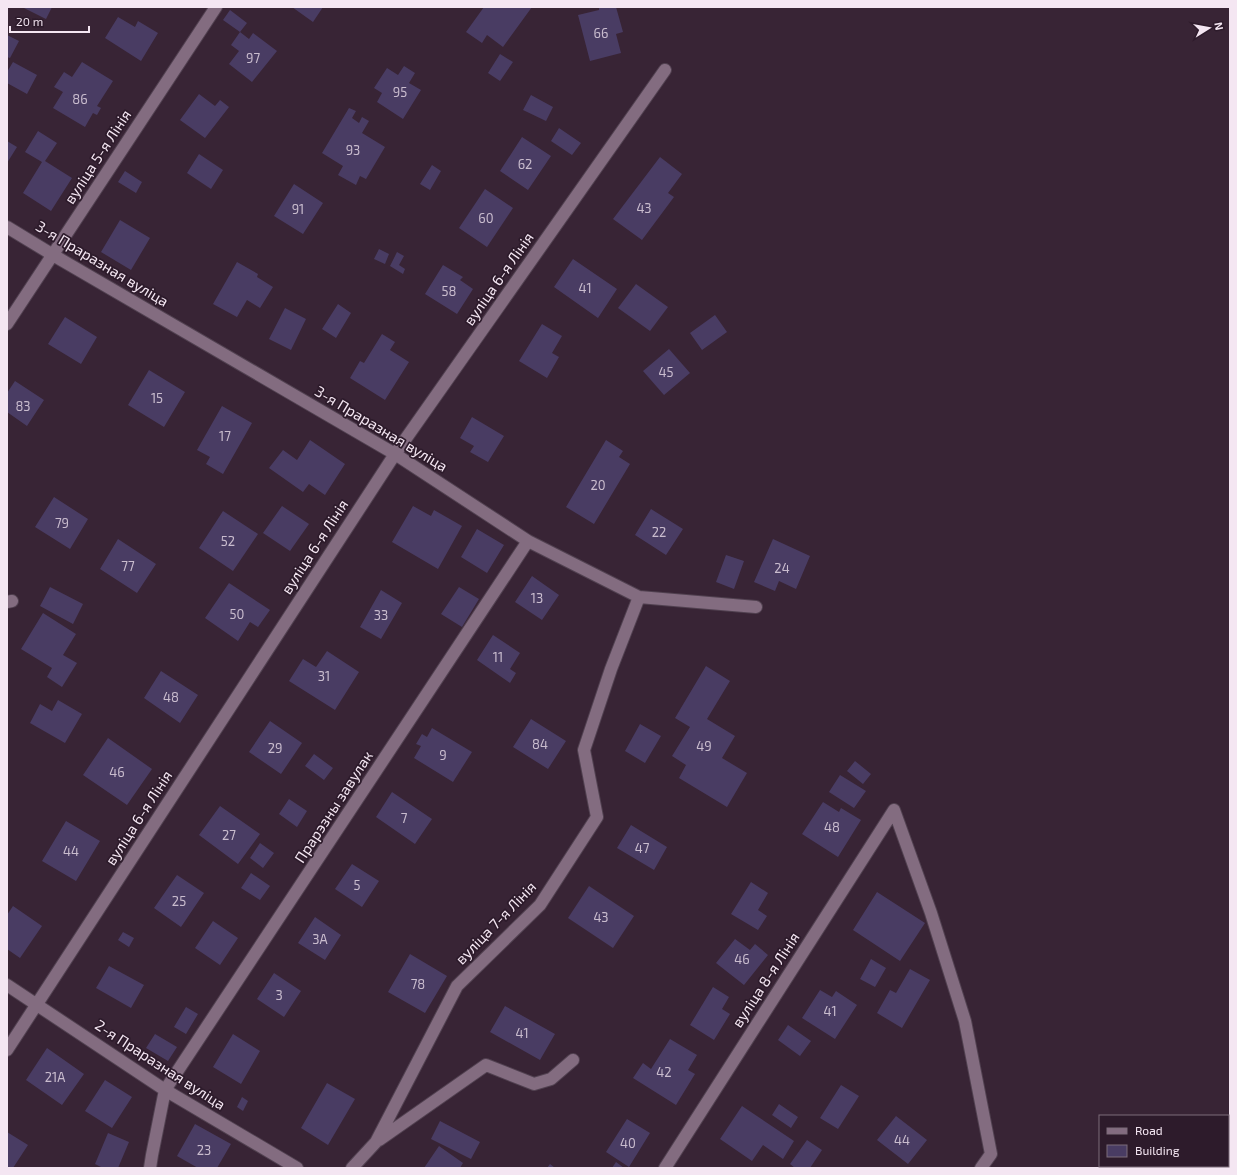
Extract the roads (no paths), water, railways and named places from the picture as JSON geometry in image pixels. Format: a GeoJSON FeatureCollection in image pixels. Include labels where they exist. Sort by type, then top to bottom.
{"type":"FeatureCollection","features":[{"type":"Feature","properties":{"kind":"street","name":"вуліца 5-я Лінія"},"geometry":{"type":"LineString","coordinates":[[7,324],[216,7]]}},
{"type":"Feature","properties":{"kind":"street","name":"вуліца 6-я Лінія"},"geometry":{"type":"LineString","coordinates":[[7,1050],[394,454],[665,70]]}},
{"type":"Feature","properties":{"kind":"street","name":"3-я Праразная вуліца"},"geometry":{"type":"LineString","coordinates":[[7,227],[394,454],[528,540],[639,596],[756,607]]}},
{"type":"Feature","properties":{"kind":"street","name":"Прарэзны завулак"},"geometry":{"type":"LineString","coordinates":[[165,1090],[528,540]]}},
{"type":"Feature","properties":{"kind":"street","name":"вуліца 7-я Лінія"},"geometry":{"type":"LineString","coordinates":[[352,1168],[376,1142],[457,986],[540,904],[598,817],[584,750],[610,669],[639,596]]}},
{"type":"Feature","properties":{"kind":"street","name":"вуліца 8-я Лінія"},"geometry":{"type":"LineString","coordinates":[[665,1168],[894,810],[931,913],[965,1022],[991,1154],[981,1168]]}},
{"type":"Feature","properties":{"kind":"street","name":"2-я Праразная вуліца"},"geometry":{"type":"LineString","coordinates":[[7,985],[38,1004],[165,1090],[297,1168]]}},
{"type":"Feature","properties":{"kind":"street"},"geometry":{"type":"LineString","coordinates":[[376,1142],[486,1065],[534,1084],[551,1079],[573,1060]]}},
{"type":"Feature","properties":{"kind":"street"},"geometry":{"type":"LineString","coordinates":[[150,1168],[165,1090]]}}]}
